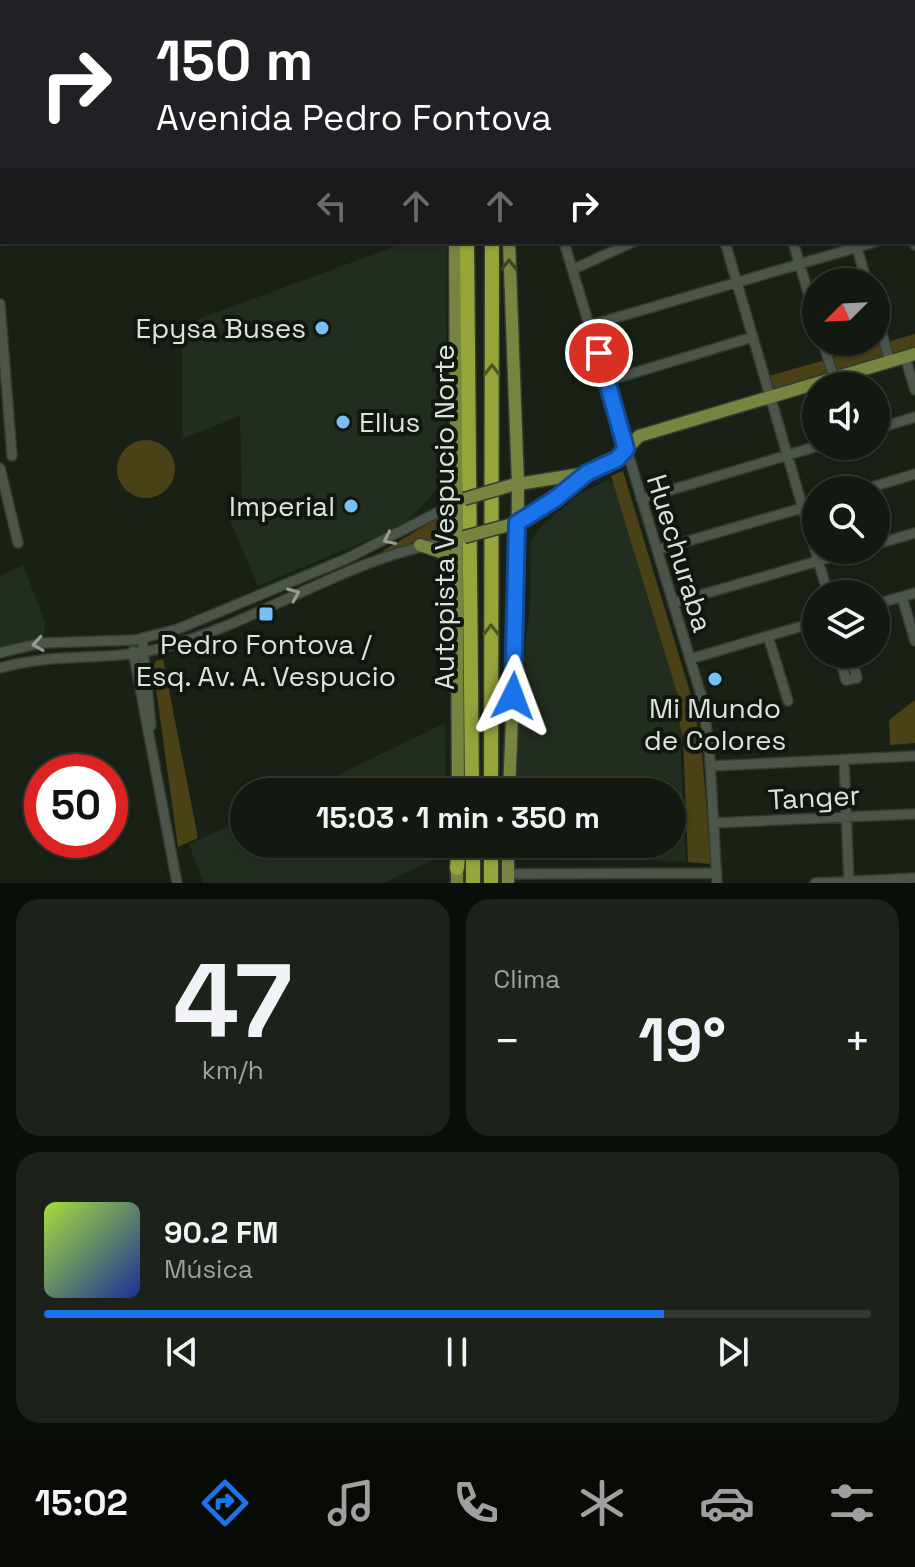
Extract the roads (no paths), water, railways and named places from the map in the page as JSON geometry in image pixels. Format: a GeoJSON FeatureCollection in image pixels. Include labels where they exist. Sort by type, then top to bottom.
{"type":"FeatureCollection","features":[{"type":"Feature","properties":{"kind":"highway","name":"Autopista Vespucio Norte"},"geometry":{"type":"LineString","coordinates":[[467,244],[472,778]]}},
{"type":"Feature","properties":{"kind":"highway","name":"Autopista Vespucio Norte"},"geometry":{"type":"LineString","coordinates":[[491,778],[492,244]]}},
{"type":"Feature","properties":{"kind":"highway"},"geometry":{"type":"LineString","coordinates":[[465,778],[471,714]]}},
{"type":"Feature","properties":{"kind":"highway"},"geometry":{"type":"LineString","coordinates":[[473,858],[473,883]]}},
{"type":"Feature","properties":{"kind":"highway"},"geometry":{"type":"LineString","coordinates":[[491,858],[491,883]]}},
{"type":"Feature","properties":{"kind":"main road"},"geometry":{"type":"LineString","coordinates":[[455,244],[461,500],[457,567],[458,778]]}},
{"type":"Feature","properties":{"kind":"main road"},"geometry":{"type":"LineString","coordinates":[[509,244],[517,455],[513,485],[509,778]]}},
{"type":"Feature","properties":{"kind":"main road"},"geometry":{"type":"LineString","coordinates":[[855,372],[910,356]]}},
{"type":"Feature","properties":{"kind":"main road"},"geometry":{"type":"LineString","coordinates":[[461,538],[513,524],[555,499],[587,473],[617,459],[639,436],[802,388]]}},
{"type":"Feature","properties":{"kind":"main road"},"geometry":{"type":"LineString","coordinates":[[517,455],[528,471],[543,478]]}},
{"type":"Feature","properties":{"kind":"main road"},"geometry":{"type":"LineString","coordinates":[[461,500],[543,478],[587,473]]}},
{"type":"Feature","properties":{"kind":"main road"},"geometry":{"type":"LineString","coordinates":[[420,545],[444,553],[457,567]]}},
{"type":"Feature","properties":{"kind":"street","name":"Huechuraba"},"geometry":{"type":"LineString","coordinates":[[565,244],[704,710],[711,766],[717,878]]}},
{"type":"Feature","properties":{"kind":"street"},"geometry":{"type":"LineString","coordinates":[[574,269],[629,244]]}},
{"type":"Feature","properties":{"kind":"street"},"geometry":{"type":"LineString","coordinates":[[726,244],[802,504]]}},
{"type":"Feature","properties":{"kind":"street"},"geometry":{"type":"LineString","coordinates":[[794,244],[802,271]]}},
{"type":"Feature","properties":{"kind":"street"},"geometry":{"type":"LineString","coordinates":[[591,325],[856,245],[863,268]]}},
{"type":"Feature","properties":{"kind":"street"},"geometry":{"type":"LineString","coordinates":[[0,304],[12,456]]}},
{"type":"Feature","properties":{"kind":"street"},"geometry":{"type":"LineString","coordinates":[[607,381],[753,337]]}},
{"type":"Feature","properties":{"kind":"street"},"geometry":{"type":"LineString","coordinates":[[888,356],[890,362]]}},
{"type":"Feature","properties":{"kind":"street"},"geometry":{"type":"LineString","coordinates":[[910,356],[915,390]]}},
{"type":"Feature","properties":{"kind":"street"},"geometry":{"type":"LineString","coordinates":[[890,425],[915,417]]}},
{"type":"Feature","properties":{"kind":"street"},"geometry":{"type":"LineString","coordinates":[[641,499],[802,451]]}},
{"type":"Feature","properties":{"kind":"street"},"geometry":{"type":"LineString","coordinates":[[890,482],[915,474]]}},
{"type":"Feature","properties":{"kind":"street"},"geometry":{"type":"LineString","coordinates":[[0,475],[18,543]]}},
{"type":"Feature","properties":{"kind":"street"},"geometry":{"type":"LineString","coordinates":[[0,653],[41,643],[138,639],[194,623],[346,559],[461,500]]}},
{"type":"Feature","properties":{"kind":"street"},"geometry":{"type":"LineString","coordinates":[[657,550],[802,507]]}},
{"type":"Feature","properties":{"kind":"street"},"geometry":{"type":"LineString","coordinates":[[890,540],[915,533]]}},
{"type":"Feature","properties":{"kind":"street"},"geometry":{"type":"LineString","coordinates":[[0,668],[39,659],[138,653],[175,644],[420,545],[461,538]]}},
{"type":"Feature","properties":{"kind":"street"},"geometry":{"type":"LineString","coordinates":[[673,603],[809,564]]}},
{"type":"Feature","properties":{"kind":"street"},"geometry":{"type":"LineString","coordinates":[[890,600],[915,593]]}},
{"type":"Feature","properties":{"kind":"street"},"geometry":{"type":"LineString","coordinates":[[902,597],[915,641]]}},
{"type":"Feature","properties":{"kind":"street"},"geometry":{"type":"LineString","coordinates":[[690,659],[802,626]]}},
{"type":"Feature","properties":{"kind":"street"},"geometry":{"type":"LineString","coordinates":[[768,636],[788,701]]}},
{"type":"Feature","properties":{"kind":"street"},"geometry":{"type":"LineString","coordinates":[[138,639],[151,737],[177,883]]}},
{"type":"Feature","properties":{"kind":"street"},"geometry":{"type":"LineString","coordinates":[[81,658],[87,649],[82,640]]}},
{"type":"Feature","properties":{"kind":"street"},"geometry":{"type":"LineString","coordinates":[[843,668],[846,680],[857,678],[854,668]]}},
{"type":"Feature","properties":{"kind":"street"},"geometry":{"type":"LineString","coordinates":[[711,766],[915,756]]}},
{"type":"Feature","properties":{"kind":"street"},"geometry":{"type":"LineString","coordinates":[[844,760],[849,882]]}},
{"type":"Feature","properties":{"kind":"street","name":"Tanger"},"geometry":{"type":"LineString","coordinates":[[714,823],[915,814]]}},
{"type":"Feature","properties":{"kind":"street"},"geometry":{"type":"LineString","coordinates":[[508,878],[717,878]]}},
{"type":"Feature","properties":{"kind":"street"},"geometry":{"type":"LineString","coordinates":[[815,883],[915,878]]}},
{"type":"Feature","properties":{"kind":"place","name":"Epysa Buses"},"geometry":{"type":"Point","coordinates":[322,328]}},
{"type":"Feature","properties":{"kind":"place","name":"Ellus"},"geometry":{"type":"Point","coordinates":[343,422]}},
{"type":"Feature","properties":{"kind":"place","name":"Imperial"},"geometry":{"type":"Point","coordinates":[351,506]}},
{"type":"Feature","properties":{"kind":"place","name":"Pedro Fontova / Esq. Av. A. Vespucio"},"geometry":{"type":"Point","coordinates":[266,614]}},
{"type":"Feature","properties":{"kind":"place","name":"Mi Mundo de Colores"},"geometry":{"type":"Point","coordinates":[715,679]}}]}
